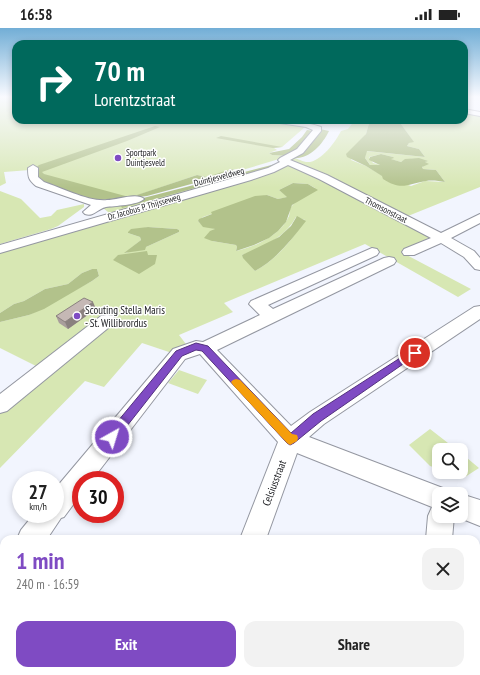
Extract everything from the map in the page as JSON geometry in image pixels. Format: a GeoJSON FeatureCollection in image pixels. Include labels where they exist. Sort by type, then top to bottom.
{"type":"FeatureCollection","features":[{"type":"Feature","properties":{"kind":"street","name":"Duintjesveldweg"},"geometry":{"type":"LineString","coordinates":[[78,226],[73,220],[73,217],[90,208],[133,200],[285,161],[300,151],[318,129],[313,127]]}},
{"type":"Feature","properties":{"kind":"street","name":"Dr. Jacobus P. Thijsseweg"},"geometry":{"type":"LineString","coordinates":[[0,249],[247,178],[270,170],[285,161]]}},
{"type":"Feature","properties":{"kind":"street","name":"Thomsonstraat"},"geometry":{"type":"LineString","coordinates":[[285,161],[323,177],[440,238],[466,252],[480,266]]}},
{"type":"Feature","properties":{"kind":"street"},"geometry":{"type":"LineString","coordinates":[[33,168],[33,178],[40,184],[90,208],[102,219]]}},
{"type":"Feature","properties":{"kind":"street"},"geometry":{"type":"LineString","coordinates":[[409,252],[480,218]]}},
{"type":"Feature","properties":{"kind":"street"},"geometry":{"type":"LineString","coordinates":[[272,316],[257,304],[372,252]]}},
{"type":"Feature","properties":{"kind":"street"},"geometry":{"type":"LineString","coordinates":[[205,348],[388,261]]}},
{"type":"Feature","properties":{"kind":"street"},"geometry":{"type":"LineString","coordinates":[[347,264],[363,273]]}},
{"type":"Feature","properties":{"kind":"street"},"geometry":{"type":"LineString","coordinates":[[290,440],[317,418],[480,311]]}},
{"type":"Feature","properties":{"kind":"street"},"geometry":{"type":"LineString","coordinates":[[0,405],[107,320]]}},
{"type":"Feature","properties":{"kind":"street"},"geometry":{"type":"LineString","coordinates":[[64,497],[179,354],[196,346],[205,348],[290,440],[432,495]]}},
{"type":"Feature","properties":{"kind":"street","name":"Celsiusstraat"},"geometry":{"type":"LineString","coordinates":[[254,535],[290,440]]}},
{"type":"Feature","properties":{"kind":"street"},"geometry":{"type":"LineString","coordinates":[[468,509],[480,513]]}},
{"type":"Feature","properties":{"kind":"street"},"geometry":{"type":"LineString","coordinates":[[34,535],[43,523]]}},
{"type":"Feature","properties":{"kind":"street"},"geometry":{"type":"LineString","coordinates":[[439,535],[440,523]]}},
{"type":"Feature","properties":{"kind":"green space","name":"Sportpark Duintjesveld"},"geometry":{"type":"Polygon","coordinates":[[[0,127],[305,127],[282,147],[274,148],[277,150],[269,153],[272,155],[289,156],[239,171],[234,169],[207,177],[197,175],[138,195],[139,197],[124,201],[97,201],[114,198],[30,170],[4,172],[6,183],[0,186],[0,127]]]}},
{"type":"Feature","properties":{"kind":"green space"},"geometry":{"type":"Polygon","coordinates":[[[151,127],[160,127],[127,141],[42,172],[44,174],[129,197],[91,201],[38,181],[34,169],[39,165],[151,127]]]}},
{"type":"Feature","properties":{"kind":"green space"},"geometry":{"type":"Polygon","coordinates":[[[349,127],[368,127],[366,134],[351,160],[366,166],[383,176],[411,186],[425,181],[445,182],[436,170],[422,168],[426,161],[410,159],[401,162],[390,159],[393,157],[381,154],[369,157],[373,163],[381,165],[371,166],[365,158],[366,151],[425,157],[419,149],[407,146],[413,141],[403,127],[480,127],[480,187],[408,216],[288,159],[295,158],[306,162],[311,162],[322,156],[327,151],[341,131],[349,127]]]}},
{"type":"Feature","properties":{"kind":"green space"},"geometry":{"type":"Polygon","coordinates":[[[368,127],[403,127],[414,142],[409,143],[407,146],[419,149],[425,157],[367,151],[365,158],[370,165],[380,165],[369,160],[370,157],[381,154],[393,157],[394,158],[391,159],[401,162],[405,159],[419,158],[428,161],[425,162],[429,164],[422,167],[423,169],[436,170],[445,182],[428,181],[404,186],[395,185],[383,179],[382,176],[366,166],[347,157],[346,154],[366,134],[368,127]]]}},
{"type":"Feature","properties":{"kind":"green space"},"geometry":{"type":"Polygon","coordinates":[[[320,129],[329,131],[319,146],[304,157],[292,158],[320,129]]]}},
{"type":"Feature","properties":{"kind":"green space"},"geometry":{"type":"Polygon","coordinates":[[[307,130],[314,131],[301,148],[289,156],[272,155],[269,153],[289,149],[307,130]]]}},
{"type":"Feature","properties":{"kind":"green space"},"geometry":{"type":"Polygon","coordinates":[[[221,136],[282,147],[273,148],[216,138],[221,136]]]}},
{"type":"Feature","properties":{"kind":"green space"},"geometry":{"type":"Polygon","coordinates":[[[283,162],[286,163],[122,208],[120,204],[283,162]]]}},
{"type":"Feature","properties":{"kind":"green space"},"geometry":{"type":"Polygon","coordinates":[[[286,163],[334,185],[356,199],[403,219],[434,235],[401,252],[471,289],[458,297],[365,244],[224,303],[233,312],[179,335],[189,348],[175,354],[142,343],[104,387],[85,381],[0,468],[0,411],[38,367],[0,348],[0,322],[29,315],[99,276],[97,269],[92,269],[82,273],[68,284],[45,289],[24,301],[14,304],[0,313],[0,252],[81,230],[108,216],[108,212],[103,208],[120,204],[123,207],[286,163]],[[293,183],[279,190],[288,197],[278,199],[267,195],[203,217],[198,221],[204,226],[215,229],[212,241],[236,245],[236,251],[251,247],[267,239],[280,229],[289,216],[291,207],[315,188],[308,184],[293,183]],[[296,217],[286,231],[273,241],[242,255],[255,271],[277,255],[295,235],[305,220],[296,217]],[[148,227],[128,233],[140,237],[141,240],[125,253],[146,247],[179,232],[179,230],[148,227]]]}},
{"type":"Feature","properties":{"kind":"green space"},"geometry":{"type":"Polygon","coordinates":[[[231,169],[239,171],[147,196],[139,197],[137,195],[197,175],[207,177],[231,169]]]}},
{"type":"Feature","properties":{"kind":"green space"},"geometry":{"type":"Polygon","coordinates":[[[293,183],[308,184],[318,190],[292,205],[286,222],[269,238],[236,251],[236,245],[212,241],[204,238],[210,231],[215,229],[203,227],[198,221],[199,219],[212,214],[211,212],[255,196],[267,195],[278,199],[287,197],[279,190],[293,183]]]}},
{"type":"Feature","properties":{"kind":"green space"},"geometry":{"type":"Polygon","coordinates":[[[0,191],[21,199],[40,218],[51,216],[57,210],[84,204],[84,207],[58,226],[0,244],[0,191]]]}},
{"type":"Feature","properties":{"kind":"green space"},"geometry":{"type":"Polygon","coordinates":[[[297,216],[306,221],[277,255],[255,271],[242,255],[279,237],[291,226],[297,216]]]}},
{"type":"Feature","properties":{"kind":"green space"},"geometry":{"type":"Polygon","coordinates":[[[148,227],[177,229],[179,232],[146,247],[145,250],[124,253],[141,240],[140,237],[128,232],[131,229],[148,227]]]}},
{"type":"Feature","properties":{"kind":"green space"},"geometry":{"type":"Polygon","coordinates":[[[147,251],[148,255],[157,255],[155,264],[139,274],[113,260],[118,255],[147,251]]]}},
{"type":"Feature","properties":{"kind":"green space"},"geometry":{"type":"Polygon","coordinates":[[[92,269],[97,269],[99,276],[44,309],[29,315],[0,322],[0,313],[14,304],[24,301],[45,289],[68,284],[82,273],[92,269]]]}},
{"type":"Feature","properties":{"kind":"green space"},"geometry":{"type":"Polygon","coordinates":[[[179,370],[207,380],[198,394],[168,383],[179,370]]]}},
{"type":"Feature","properties":{"kind":"green space"},"geometry":{"type":"Polygon","coordinates":[[[430,429],[448,443],[432,443],[432,467],[409,445],[430,429]]]}},
{"type":"Feature","properties":{"kind":"green space"},"geometry":{"type":"Polygon","coordinates":[[[468,459],[479,468],[468,475],[468,459]]]}},
{"type":"Feature","properties":{"kind":"building"},"geometry":{"type":"Polygon","coordinates":[[[84,298],[93,302],[65,322],[56,316],[84,298]]]}},
{"type":"Feature","properties":{"kind":"slow traffic"},"geometry":{"type":"LineString","coordinates":[[236,382],[290,440],[293,438]]}},
{"type":"Feature","properties":{"kind":"place","name":"Sportpark Duintjesveld"},"geometry":{"type":"Point","coordinates":[118,158]}},
{"type":"Feature","properties":{"kind":"place","name":"Scouting Stella Maris - St. Willibrordus"},"geometry":{"type":"Point","coordinates":[77,316]}},
{"type":"Feature","properties":{"kind":"route"},"geometry":{"type":"LineString","coordinates":[[112,437],[179,354],[196,346],[205,348],[290,440],[317,418],[415,353]]}}]}
